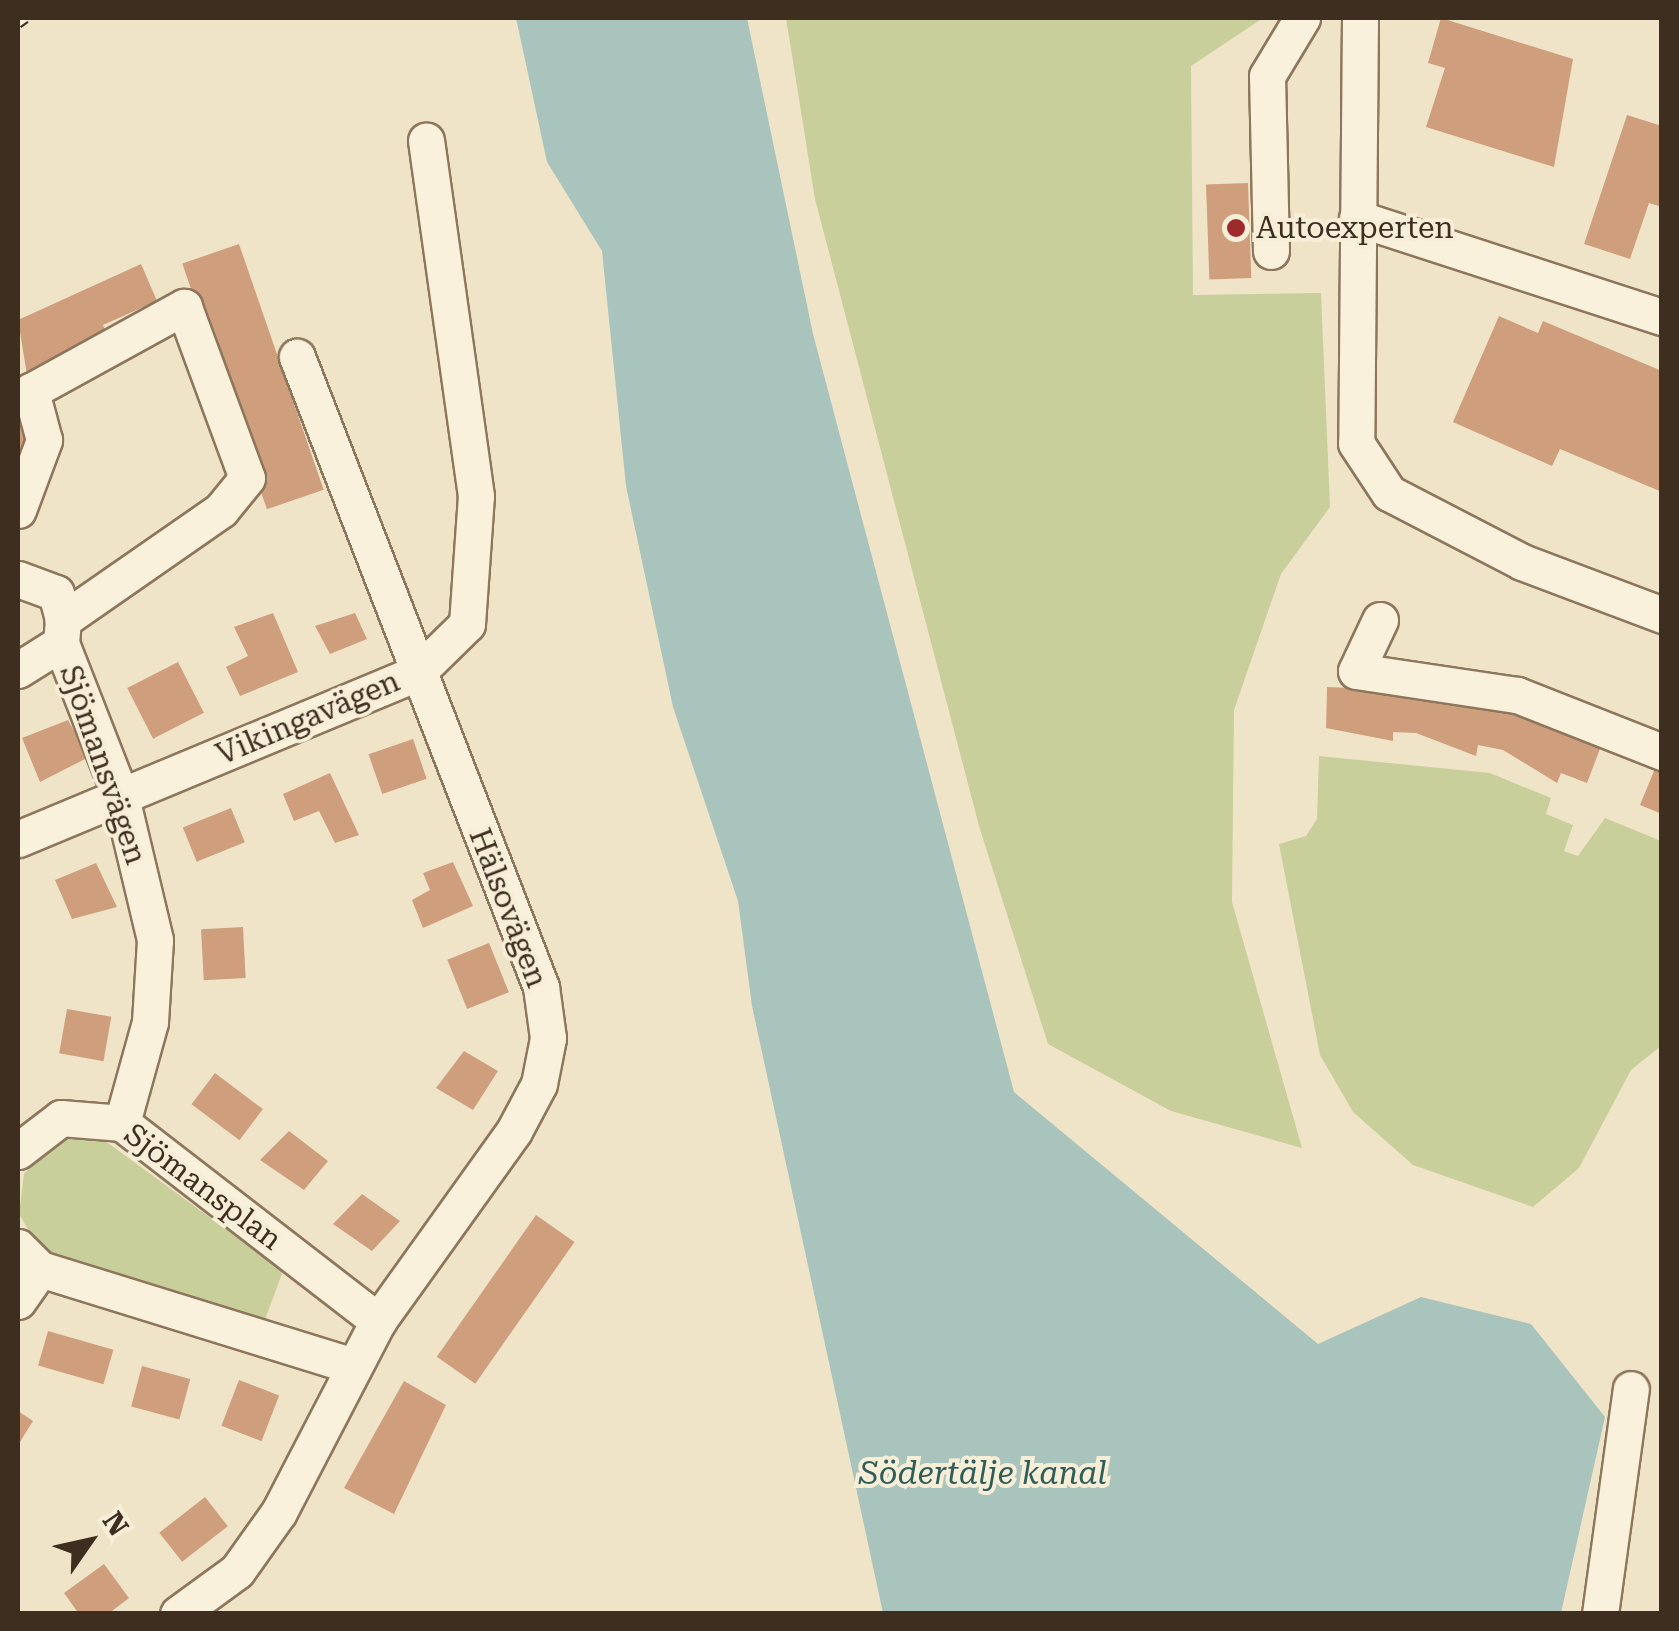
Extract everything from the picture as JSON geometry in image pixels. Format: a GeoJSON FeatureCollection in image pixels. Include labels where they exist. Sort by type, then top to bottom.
{"type":"FeatureCollection","features":[{"type":"Feature","properties":{"kind":"street"},"geometry":{"type":"LineString","coordinates":[[1271,251],[1267,76],[1302,18]]}},
{"type":"Feature","properties":{"kind":"street"},"geometry":{"type":"LineString","coordinates":[[1360,18],[1356,444],[1389,494],[1522,562],[1662,615]]}},
{"type":"Feature","properties":{"kind":"street","name":"Vikingavägen"},"geometry":{"type":"LineString","coordinates":[[18,839],[418,673],[467,624],[476,496],[426,141]]}},
{"type":"Feature","properties":{"kind":"street"},"geometry":{"type":"LineString","coordinates":[[1357,218],[1662,317]]}},
{"type":"Feature","properties":{"kind":"street","name":"Sjömansvägen"},"geometry":{"type":"LineString","coordinates":[[18,510],[44,440],[31,391],[184,306],[247,478],[221,510],[18,670]]}},
{"type":"Feature","properties":{"kind":"street","name":"Hälsovägen"},"geometry":{"type":"LineString","coordinates":[[178,1614],[237,1570],[279,1512],[378,1321],[514,1131],[548,1038],[541,987],[296,357]]}},
{"type":"Feature","properties":{"kind":"street","name":"Sjömansvägen"},"geometry":{"type":"LineString","coordinates":[[18,579],[56,593],[62,632],[121,797],[155,940],[150,1022],[122,1123]]}},
{"type":"Feature","properties":{"kind":"street"},"geometry":{"type":"LineString","coordinates":[[1380,620],[1356,671],[1516,695],[1662,752]]}},
{"type":"Feature","properties":{"kind":"street","name":"Sjömansplan"},"geometry":{"type":"LineString","coordinates":[[18,1151],[61,1118],[122,1123],[378,1321]]}},
{"type":"Feature","properties":{"kind":"street"},"geometry":{"type":"LineString","coordinates":[[18,1302],[29,1258],[353,1366]]}},
{"type":"Feature","properties":{"kind":"street"},"geometry":{"type":"LineString","coordinates":[[1600,1614],[1616,1539],[1631,1389]]}},
{"type":"Feature","properties":{"kind":"street"},"geometry":{"type":"LineString","coordinates":[[1616,1539],[1630,1614]]}},
{"type":"Feature","properties":{"kind":"green space"},"geometry":{"type":"Polygon","coordinates":[[[786,18],[1263,18],[1191,66],[1193,295],[1321,293],[1330,507],[1281,574],[1234,710],[1232,902],[1302,1148],[1171,1111],[1048,1044],[979,826],[815,199],[786,18]]]}},
{"type":"Feature","properties":{"kind":"green space"},"geometry":{"type":"Polygon","coordinates":[[[1319,756],[1490,773],[1551,798],[1546,814],[1573,825],[1564,851],[1578,856],[1605,818],[1661,841],[1661,1046],[1631,1070],[1579,1168],[1533,1207],[1413,1165],[1353,1112],[1320,1055],[1279,844],[1306,836],[1317,819],[1319,756]]]}},
{"type":"Feature","properties":{"kind":"green space"},"geometry":{"type":"Polygon","coordinates":[[[89,1129],[283,1271],[263,1325],[65,1271],[40,1250],[19,1214],[24,1174],[49,1145],[89,1129]]]}},
{"type":"Feature","properties":{"kind":"water","name":"Södertälje kanal"},"geometry":{"type":"Polygon","coordinates":[[[516,18],[747,18],[813,334],[1014,1092],[1318,1344],[1421,1297],[1531,1324],[1605,1417],[1561,1613],[883,1613],[752,1006],[738,901],[673,707],[626,486],[602,251],[547,162],[516,18]]]}},
{"type":"Feature","properties":{"kind":"building"},"geometry":{"type":"Polygon","coordinates":[[[1441,18],[1573,59],[1554,167],[1426,127],[1445,68],[1428,63],[1441,18]]]}},
{"type":"Feature","properties":{"kind":"building"},"geometry":{"type":"Polygon","coordinates":[[[1627,115],[1662,126],[1662,207],[1649,203],[1630,259],[1584,244],[1627,115]]]}},
{"type":"Feature","properties":{"kind":"building"},"geometry":{"type":"Polygon","coordinates":[[[1248,183],[1251,278],[1209,279],[1206,184],[1248,183]]]}},
{"type":"Feature","properties":{"kind":"building"},"geometry":{"type":"Polygon","coordinates":[[[239,244],[324,490],[267,509],[182,264],[239,244]]]}},
{"type":"Feature","properties":{"kind":"building"},"geometry":{"type":"Polygon","coordinates":[[[141,264],[157,301],[103,325],[109,338],[27,375],[18,320],[141,264]]]}},
{"type":"Feature","properties":{"kind":"building"},"geometry":{"type":"Polygon","coordinates":[[[1499,316],[1538,333],[1543,321],[1662,371],[1662,492],[1560,449],[1552,466],[1453,422],[1499,316]]]}},
{"type":"Feature","properties":{"kind":"building"},"geometry":{"type":"Polygon","coordinates":[[[18,420],[35,429],[18,458],[18,420]]]}},
{"type":"Feature","properties":{"kind":"building"},"geometry":{"type":"Polygon","coordinates":[[[273,613],[298,672],[240,696],[226,667],[248,656],[234,627],[273,613]]]}},
{"type":"Feature","properties":{"kind":"building"},"geometry":{"type":"Polygon","coordinates":[[[355,613],[367,639],[330,654],[315,626],[355,613]]]}},
{"type":"Feature","properties":{"kind":"building"},"geometry":{"type":"Polygon","coordinates":[[[178,662],[204,713],[153,739],[127,688],[178,662]]]}},
{"type":"Feature","properties":{"kind":"building"},"geometry":{"type":"Polygon","coordinates":[[[1327,687],[1423,691],[1514,711],[1601,746],[1587,783],[1561,773],[1557,783],[1503,750],[1478,745],[1476,756],[1416,733],[1393,732],[1393,741],[1326,728],[1327,687]]]}},
{"type":"Feature","properties":{"kind":"building"},"geometry":{"type":"Polygon","coordinates":[[[68,720],[89,757],[40,782],[22,738],[68,720]]]}},
{"type":"Feature","properties":{"kind":"building"},"geometry":{"type":"Polygon","coordinates":[[[413,739],[427,779],[382,794],[369,754],[413,739]]]}},
{"type":"Feature","properties":{"kind":"building"},"geometry":{"type":"Polygon","coordinates":[[[1656,766],[1662,769],[1662,814],[1640,805],[1656,766]]]}},
{"type":"Feature","properties":{"kind":"building"},"geometry":{"type":"Polygon","coordinates":[[[330,773],[359,835],[335,843],[319,811],[294,821],[283,794],[330,773]]]}},
{"type":"Feature","properties":{"kind":"building"},"geometry":{"type":"Polygon","coordinates":[[[231,808],[245,842],[197,862],[183,827],[231,808]]]}},
{"type":"Feature","properties":{"kind":"building"},"geometry":{"type":"Polygon","coordinates":[[[453,862],[473,906],[423,928],[412,900],[430,890],[423,873],[453,862]]]}},
{"type":"Feature","properties":{"kind":"building"},"geometry":{"type":"Polygon","coordinates":[[[96,863],[117,907],[72,919],[55,880],[96,863]]]}},
{"type":"Feature","properties":{"kind":"building"},"geometry":{"type":"Polygon","coordinates":[[[243,927],[246,978],[204,980],[201,929],[243,927]]]}},
{"type":"Feature","properties":{"kind":"building"},"geometry":{"type":"Polygon","coordinates":[[[489,943],[509,992],[467,1009],[447,960],[489,943]]]}},
{"type":"Feature","properties":{"kind":"building"},"geometry":{"type":"Polygon","coordinates":[[[67,1009],[111,1017],[104,1061],[59,1053],[67,1009]]]}},
{"type":"Feature","properties":{"kind":"building"},"geometry":{"type":"Polygon","coordinates":[[[464,1051],[498,1071],[473,1110],[436,1088],[464,1051]]]}},
{"type":"Feature","properties":{"kind":"building"},"geometry":{"type":"Polygon","coordinates":[[[215,1073],[263,1109],[239,1140],[192,1104],[215,1073]]]}},
{"type":"Feature","properties":{"kind":"building"},"geometry":{"type":"Polygon","coordinates":[[[289,1131],[328,1161],[304,1190],[260,1160],[289,1131]]]}},
{"type":"Feature","properties":{"kind":"building"},"geometry":{"type":"Polygon","coordinates":[[[362,1194],[400,1221],[372,1251],[333,1224],[362,1194]]]}},
{"type":"Feature","properties":{"kind":"building"},"geometry":{"type":"Polygon","coordinates":[[[536,1215],[575,1242],[475,1384],[437,1357],[536,1215]]]}},
{"type":"Feature","properties":{"kind":"building"},"geometry":{"type":"Polygon","coordinates":[[[48,1331],[113,1350],[103,1384],[38,1366],[48,1331]]]}},
{"type":"Feature","properties":{"kind":"building"},"geometry":{"type":"Polygon","coordinates":[[[142,1366],[190,1379],[179,1420],[131,1407],[142,1366]]]}},
{"type":"Feature","properties":{"kind":"building"},"geometry":{"type":"Polygon","coordinates":[[[239,1380],[279,1395],[262,1441],[221,1426],[239,1380]]]}},
{"type":"Feature","properties":{"kind":"building"},"geometry":{"type":"Polygon","coordinates":[[[404,1381],[446,1405],[394,1514],[344,1488],[404,1381]]]}},
{"type":"Feature","properties":{"kind":"building"},"geometry":{"type":"Polygon","coordinates":[[[18,1411],[33,1421],[18,1445],[18,1411]]]}},
{"type":"Feature","properties":{"kind":"building"},"geometry":{"type":"Polygon","coordinates":[[[205,1497],[228,1526],[182,1562],[159,1533],[205,1497]]]}},
{"type":"Feature","properties":{"kind":"building"},"geometry":{"type":"Polygon","coordinates":[[[104,1564],[129,1598],[108,1614],[79,1614],[64,1593],[104,1564]]]}},
{"type":"Feature","properties":{"kind":"railway"},"geometry":{"type":"LineString","coordinates":[[18,23],[25,18]]}},
{"type":"Feature","properties":{"kind":"place","name":"Autoexperten"},"geometry":{"type":"Point","coordinates":[1236,228]}}]}
